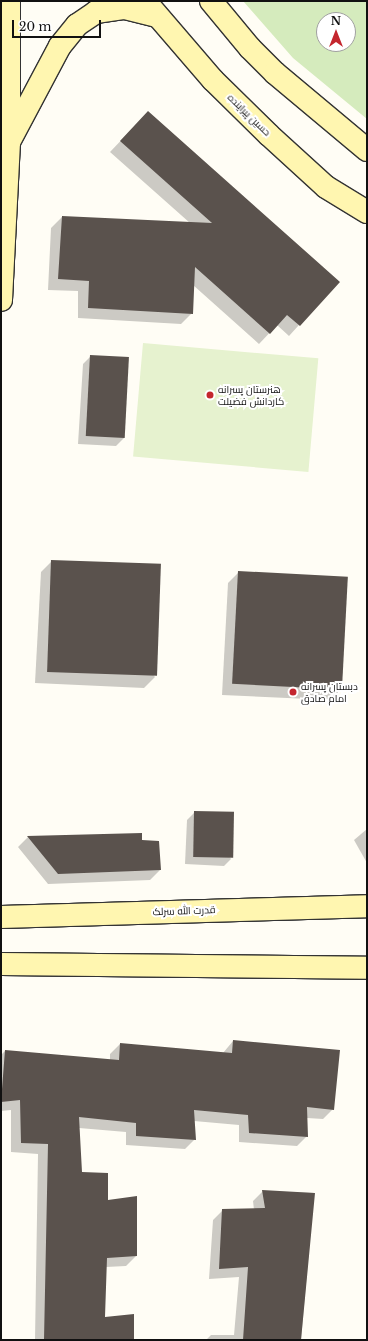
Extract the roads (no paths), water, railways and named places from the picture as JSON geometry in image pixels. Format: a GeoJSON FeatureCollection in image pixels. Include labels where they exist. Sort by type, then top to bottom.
{"type":"FeatureCollection","features":[{"type":"Feature","properties":{"kind":"street"},"geometry":{"type":"LineString","coordinates":[[1,300],[9,142],[9,1]]}},
{"type":"Feature","properties":{"kind":"street"},"geometry":{"type":"LineString","coordinates":[[211,1],[250,48],[270,68],[367,150]]}},
{"type":"Feature","properties":{"kind":"street"},"geometry":{"type":"LineString","coordinates":[[9,142],[60,46],[77,25],[96,12],[124,8],[151,8]]}},
{"type":"Feature","properties":{"kind":"street","name":"حسین پیراینده"},"geometry":{"type":"LineString","coordinates":[[151,8],[213,80],[269,135],[326,187],[367,212]]}},
{"type":"Feature","properties":{"kind":"street","name":"قدرت الله سرلک"},"geometry":{"type":"LineString","coordinates":[[1,917],[367,906]]}},
{"type":"Feature","properties":{"kind":"street"},"geometry":{"type":"LineString","coordinates":[[1,964],[367,968]]}},
{"type":"Feature","properties":{"kind":"place","name":"هنرستان پسرانه کاردانش فضیلت"},"geometry":{"type":"Point","coordinates":[210,395]}},
{"type":"Feature","properties":{"kind":"place","name":"دبستان پسرانه امام صادق"},"geometry":{"type":"Point","coordinates":[293,692]}}]}
